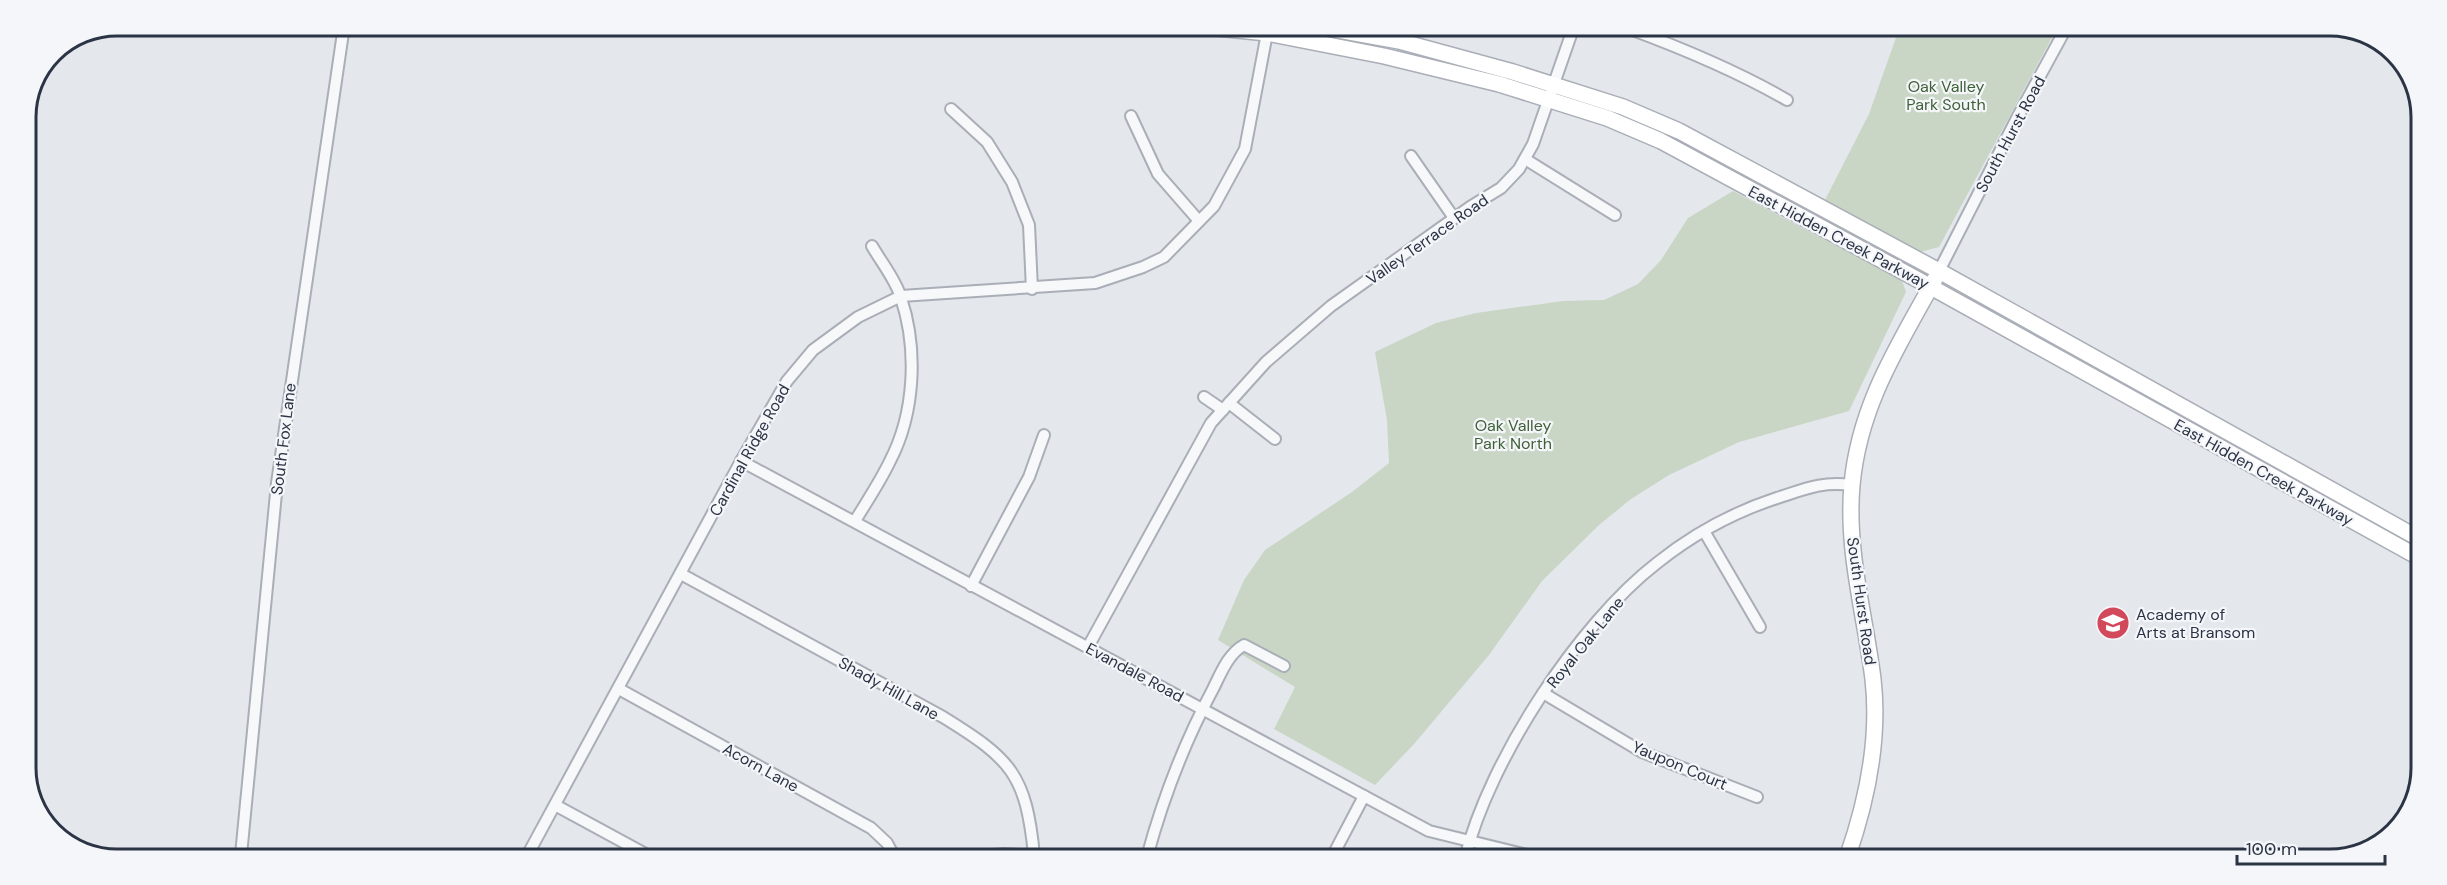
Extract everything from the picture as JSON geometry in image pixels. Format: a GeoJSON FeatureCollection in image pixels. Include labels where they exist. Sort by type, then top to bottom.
{"type":"FeatureCollection","features":[{"type":"Feature","properties":{"kind":"main road","name":"East Hidden Creek Parkway"},"geometry":{"type":"LineString","coordinates":[[1291,36],[1499,84],[1607,118],[1661,141],[2411,553]]}},
{"type":"Feature","properties":{"kind":"main road","name":"East Hidden Creek Parkway"},"geometry":{"type":"LineString","coordinates":[[1371,36],[1399,41],[1553,85],[1623,107],[1678,131],[1939,272],[2411,534]]}},
{"type":"Feature","properties":{"kind":"main road","name":"South Hurst Road"},"geometry":{"type":"LineString","coordinates":[[1850,849],[1860,823],[1868,786],[1875,724],[1873,679],[1854,566],[1851,519],[1852,485],[1859,444],[1872,396],[1939,272]]}},
{"type":"Feature","properties":{"kind":"street","name":"South Fox Lane"},"geometry":{"type":"LineString","coordinates":[[242,849],[277,483],[343,36]]}},
{"type":"Feature","properties":{"kind":"street","name":"Cardinal Ridge Road"},"geometry":{"type":"LineString","coordinates":[[531,849],[741,461],[787,381],[813,350],[858,317],[901,296],[1095,283],[1143,267],[1164,257],[1214,206],[1245,149],[1267,36]]}},
{"type":"Feature","properties":{"kind":"street","name":"Valley Terrace Road"},"geometry":{"type":"LineString","coordinates":[[1088,647],[1211,423],[1266,362],[1331,306],[1454,218],[1501,188],[1519,169],[1533,144],[1570,36]]}},
{"type":"Feature","properties":{"kind":"street"},"geometry":{"type":"LineString","coordinates":[[1650,36],[1751,79],[1787,100]]}},
{"type":"Feature","properties":{"kind":"street","name":"South Hurst Road"},"geometry":{"type":"LineString","coordinates":[[1939,272],[2017,118],[2062,36]]}},
{"type":"Feature","properties":{"kind":"street"},"geometry":{"type":"LineString","coordinates":[[951,109],[987,142],[1012,182],[1029,225],[1032,289]]}},
{"type":"Feature","properties":{"kind":"street"},"geometry":{"type":"LineString","coordinates":[[1131,116],[1158,174],[1199,221]]}},
{"type":"Feature","properties":{"kind":"street"},"geometry":{"type":"LineString","coordinates":[[1411,156],[1454,218]]}},
{"type":"Feature","properties":{"kind":"street"},"geometry":{"type":"LineString","coordinates":[[1525,159],[1615,215]]}},
{"type":"Feature","properties":{"kind":"street"},"geometry":{"type":"LineString","coordinates":[[855,521],[891,460],[908,407],[911,378],[911,348],[901,296],[872,246]]}},
{"type":"Feature","properties":{"kind":"street"},"geometry":{"type":"LineString","coordinates":[[1204,397],[1226,407],[1275,439]]}},
{"type":"Feature","properties":{"kind":"street"},"geometry":{"type":"LineString","coordinates":[[971,586],[1029,477],[1044,435]]}},
{"type":"Feature","properties":{"kind":"street","name":"Evandale Road"},"geometry":{"type":"LineString","coordinates":[[741,461],[1429,831],[1502,849]]}},
{"type":"Feature","properties":{"kind":"street","name":"Royal Oak Lane"},"geometry":{"type":"LineString","coordinates":[[1467,849],[1497,772],[1544,693],[1573,651],[1610,606],[1656,563],[1704,531],[1754,506],[1820,484],[1852,485]]}},
{"type":"Feature","properties":{"kind":"street"},"geometry":{"type":"LineString","coordinates":[[1704,531],[1760,627]]}},
{"type":"Feature","properties":{"kind":"street","name":"Shady Hill Lane"},"geometry":{"type":"LineString","coordinates":[[681,574],[943,717],[982,741],[1006,763],[1022,788],[1030,819],[1033,849]]}},
{"type":"Feature","properties":{"kind":"street"},"geometry":{"type":"LineString","coordinates":[[1149,849],[1173,772],[1234,651],[1244,645],[1284,666]]}},
{"type":"Feature","properties":{"kind":"street","name":"Acorn Lane"},"geometry":{"type":"LineString","coordinates":[[619,689],[872,828],[890,849]]}},
{"type":"Feature","properties":{"kind":"street","name":"Yaupon Court"},"geometry":{"type":"LineString","coordinates":[[1544,693],[1642,752],[1757,797]]}},
{"type":"Feature","properties":{"kind":"street"},"geometry":{"type":"LineString","coordinates":[[1336,849],[1364,796]]}},
{"type":"Feature","properties":{"kind":"street"},"geometry":{"type":"LineString","coordinates":[[555,805],[635,849]]}},
{"type":"Feature","properties":{"kind":"green space","name":"Oak Valley Park South"},"geometry":{"type":"Polygon","coordinates":[[[1897,36],[2053,36],[1939,247],[1920,252],[1825,200],[1869,114],[1897,36]]]}},
{"type":"Feature","properties":{"kind":"green space","name":"Oak Valley Park North"},"geometry":{"type":"Polygon","coordinates":[[[1733,191],[1902,281],[1906,292],[1849,411],[1739,442],[1669,475],[1631,499],[1599,525],[1542,581],[1489,655],[1414,744],[1375,785],[1274,729],[1295,687],[1218,640],[1244,580],[1265,550],[1352,492],[1389,463],[1387,420],[1375,352],[1436,323],[1476,313],[1563,301],[1604,300],[1638,284],[1661,260],[1688,218],[1733,191]]]}},
{"type":"Feature","properties":{"kind":"place","name":"Academy of Arts at Bransom"},"geometry":{"type":"Point","coordinates":[2113,623]}}]}
